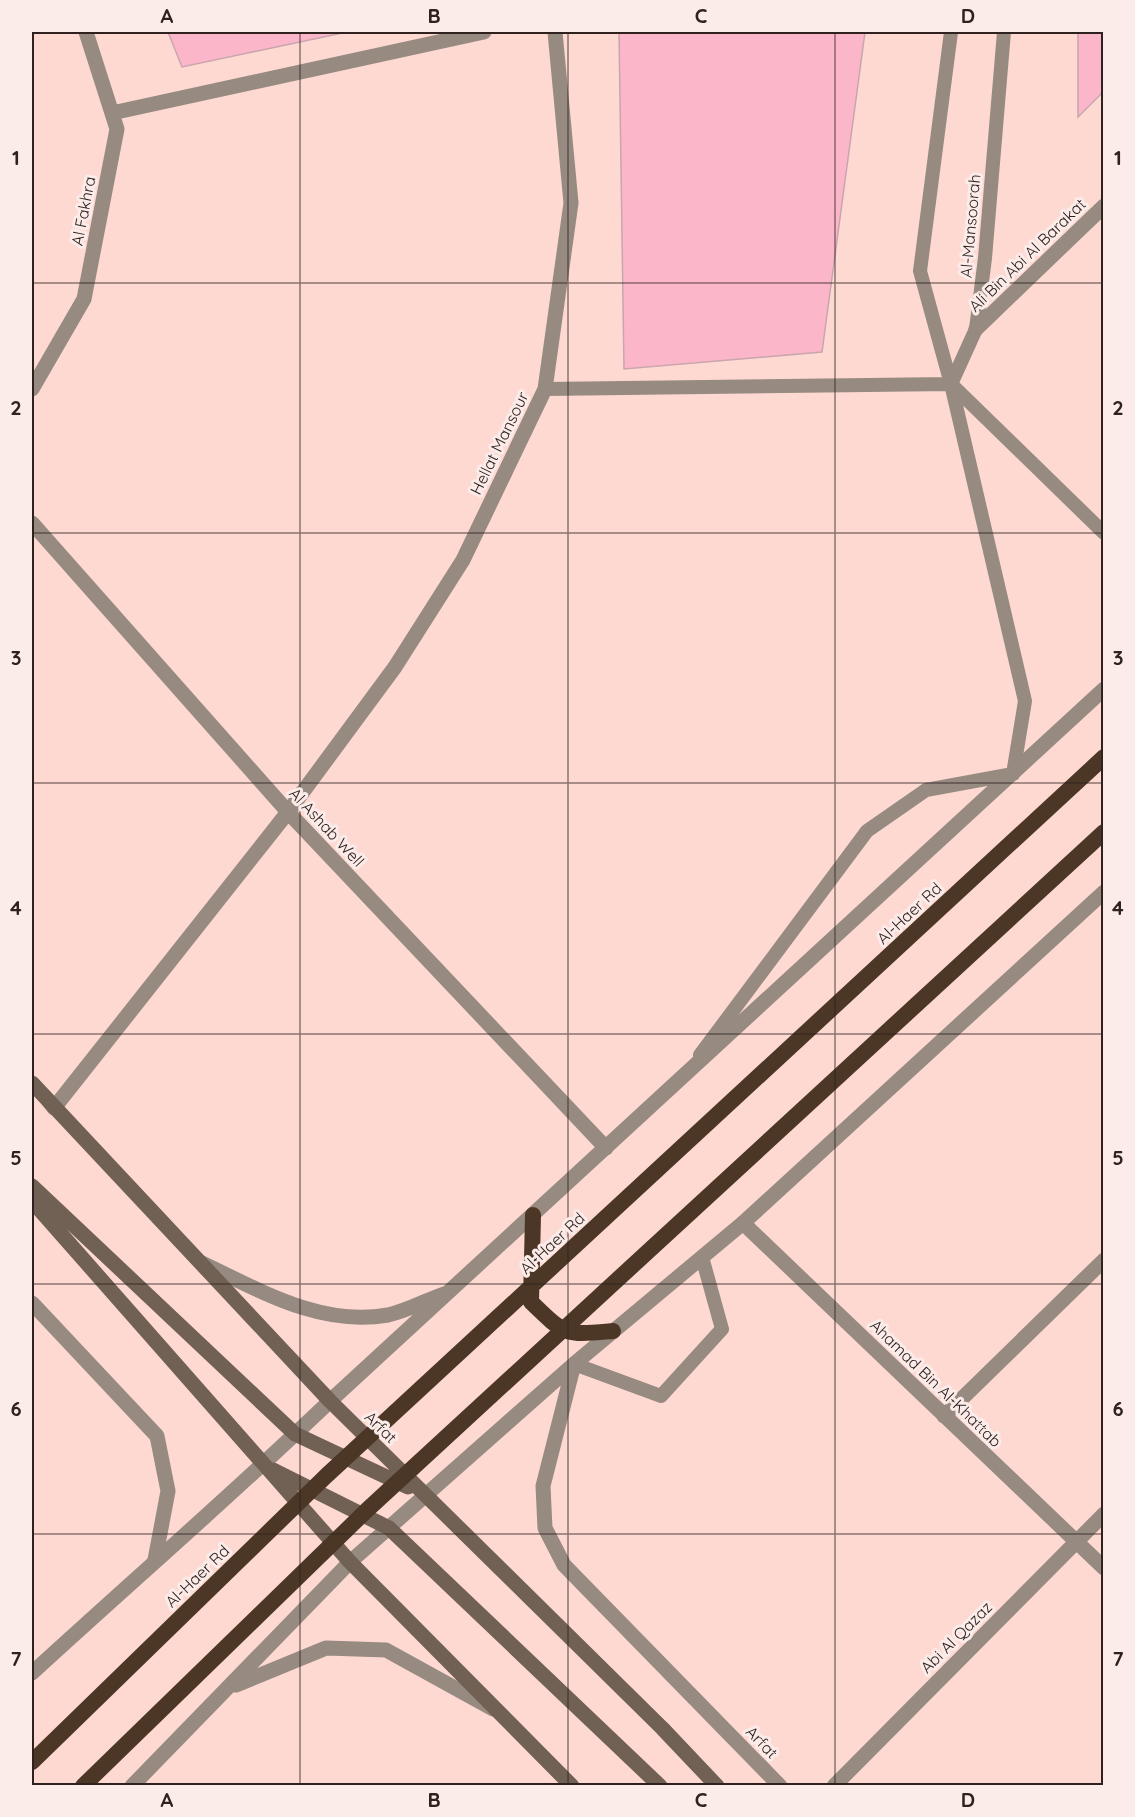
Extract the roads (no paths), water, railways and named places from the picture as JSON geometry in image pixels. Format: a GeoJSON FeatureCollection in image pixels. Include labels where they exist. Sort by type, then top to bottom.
{"type":"FeatureCollection","features":[{"type":"Feature","properties":{"kind":"highway","name":"Al-Haer Rd"},"geometry":{"type":"LineString","coordinates":[[32,1762],[326,1476],[1104,757]]}},
{"type":"Feature","properties":{"kind":"highway"},"geometry":{"type":"LineString","coordinates":[[83,1785],[366,1510],[1104,832]]}},
{"type":"Feature","properties":{"kind":"highway"},"geometry":{"type":"LineString","coordinates":[[534,1215],[531,1302],[561,1331],[572,1335],[613,1331]]}},
{"type":"Feature","properties":{"kind":"main road","name":"Arfat"},"geometry":{"type":"LineString","coordinates":[[32,1083],[330,1401],[717,1785]]}},
{"type":"Feature","properties":{"kind":"main road"},"geometry":{"type":"LineString","coordinates":[[32,1186],[296,1434],[426,1495]]}},
{"type":"Feature","properties":{"kind":"main road"},"geometry":{"type":"LineString","coordinates":[[32,1201],[350,1562],[572,1785]]}},
{"type":"Feature","properties":{"kind":"main road"},"geometry":{"type":"LineString","coordinates":[[264,1465],[389,1528],[660,1785]]}},
{"type":"Feature","properties":{"kind":"street","name":"Al Fakhra"},"geometry":{"type":"LineString","coordinates":[[32,389],[84,299],[117,129],[86,32]]}},
{"type":"Feature","properties":{"kind":"street"},"geometry":{"type":"LineString","coordinates":[[112,113],[484,32]]}},
{"type":"Feature","properties":{"kind":"street","name":"Hellat Mansour"},"geometry":{"type":"LineString","coordinates":[[54,1108],[288,813],[395,667],[463,560],[545,389],[571,203],[555,32]]}},
{"type":"Feature","properties":{"kind":"street","name":"Ali Bin Abi Al Barakat"},"geometry":{"type":"LineString","coordinates":[[976,329],[1104,206]]}},
{"type":"Feature","properties":{"kind":"street","name":"Al Ashab Well"},"geometry":{"type":"LineString","coordinates":[[32,523],[288,813],[606,1148]]}},
{"type":"Feature","properties":{"kind":"street","name":"Al-Haer Rd"},"geometry":{"type":"LineString","coordinates":[[32,1673],[155,1560],[264,1465],[330,1401],[1104,688]]}},
{"type":"Feature","properties":{"kind":"street"},"geometry":{"type":"LineString","coordinates":[[132,1785],[231,1687],[350,1562],[574,1364],[743,1223],[1104,892]]}},
{"type":"Feature","properties":{"kind":"street"},"geometry":{"type":"LineString","coordinates":[[32,1078],[54,1108]]}},
{"type":"Feature","properties":{"kind":"street","name":"Ahamad Bin Al-Khattab"},"geometry":{"type":"LineString","coordinates":[[743,1223],[1104,1568]]}},
{"type":"Feature","properties":{"kind":"street"},"geometry":{"type":"LineString","coordinates":[[944,1416],[1104,1260]]}},
{"type":"Feature","properties":{"kind":"street"},"geometry":{"type":"LineString","coordinates":[[202,1263],[291,1305],[339,1318],[389,1314],[452,1291]]}},
{"type":"Feature","properties":{"kind":"street"},"geometry":{"type":"LineString","coordinates":[[32,1303],[157,1436],[168,1491],[155,1560]]}},
{"type":"Feature","properties":{"kind":"street","name":"Arfat"},"geometry":{"type":"LineString","coordinates":[[574,1364],[543,1486],[545,1528],[564,1565],[780,1785]]}},
{"type":"Feature","properties":{"kind":"street","name":"Abi Al Qazaz"},"geometry":{"type":"LineString","coordinates":[[834,1785],[1104,1515]]}},
{"type":"Feature","properties":{"kind":"street"},"geometry":{"type":"LineString","coordinates":[[231,1687],[326,1648],[386,1650],[498,1712]]}},
{"type":"Feature","properties":{"kind":"lane"},"geometry":{"type":"LineString","coordinates":[[684,1076],[867,831],[926,790],[1013,774],[1025,701],[951,384],[920,271],[951,32]]}},
{"type":"Feature","properties":{"kind":"lane","name":"Al-Mansoorah"},"geometry":{"type":"LineString","coordinates":[[951,384],[976,329],[985,258],[1004,32]]}},
{"type":"Feature","properties":{"kind":"lane"},"geometry":{"type":"LineString","coordinates":[[545,389],[951,384],[1104,533]]}},
{"type":"Feature","properties":{"kind":"lane"},"geometry":{"type":"LineString","coordinates":[[574,1364],[661,1396],[722,1329],[702,1257]]}}]}
